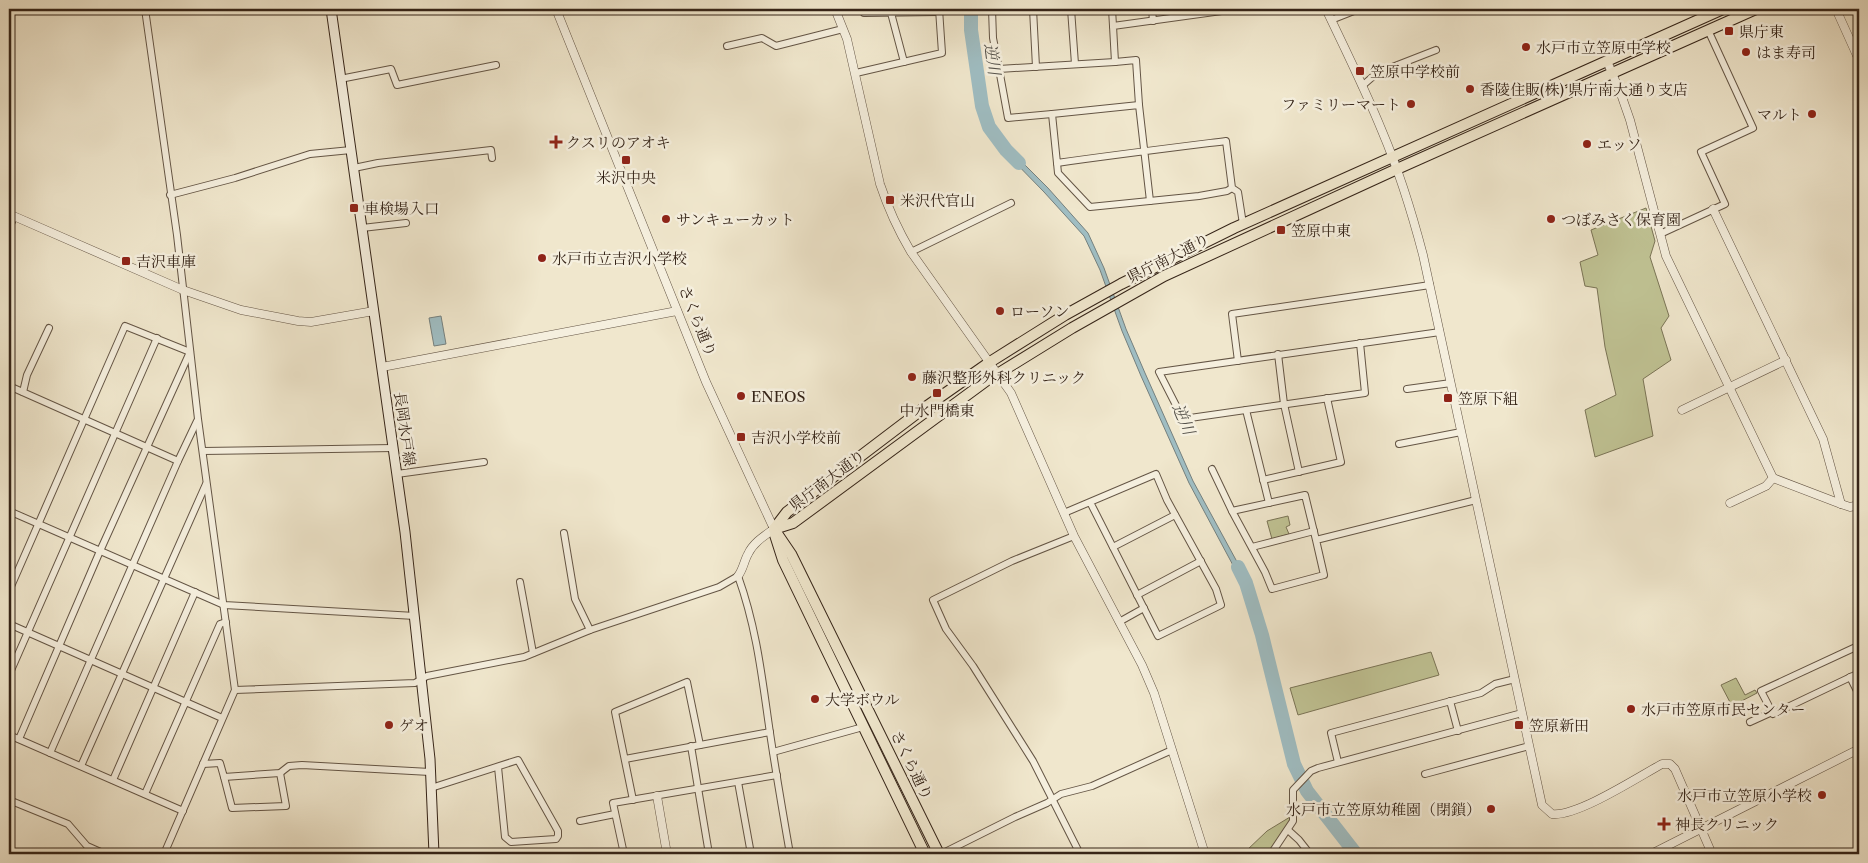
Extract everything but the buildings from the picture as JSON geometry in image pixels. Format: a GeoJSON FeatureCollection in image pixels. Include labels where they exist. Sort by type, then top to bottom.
{"type":"FeatureCollection","features":[{"type":"Feature","properties":{"kind":"main road","name":"長岡水戸線"},"geometry":{"type":"LineString","coordinates":[[331,9],[397,474],[415,616],[430,772],[434,854]]}},
{"type":"Feature","properties":{"kind":"main road","name":"県庁南大通り"},"geometry":{"type":"LineString","coordinates":[[774,530],[787,512],[920,410],[990,362],[1121,284],[1188,249],[1723,9]]}},
{"type":"Feature","properties":{"kind":"main road","name":"県庁南大通り"},"geometry":{"type":"LineString","coordinates":[[774,530],[793,524],[998,373],[1127,296],[1195,260],[1756,9]]}},
{"type":"Feature","properties":{"kind":"main road","name":"さくら通り"},"geometry":{"type":"LineString","coordinates":[[774,530],[783,560],[925,854]]}},
{"type":"Feature","properties":{"kind":"main road","name":"さくら通り"},"geometry":{"type":"LineString","coordinates":[[774,530],[791,554],[940,854]]}},
{"type":"Feature","properties":{"kind":"street"},"geometry":{"type":"LineString","coordinates":[[145,9],[183,290],[198,419],[236,690],[222,718],[164,854]]}},
{"type":"Feature","properties":{"kind":"street","name":"さくら通り"},"geometry":{"type":"LineString","coordinates":[[556,9],[677,311],[724,422],[774,530]]}},
{"type":"Feature","properties":{"kind":"street"},"geometry":{"type":"LineString","coordinates":[[835,9],[856,73],[880,184],[893,217],[911,252],[998,373],[1018,410],[1074,536],[1142,665],[1154,693],[1205,854]]}},
{"type":"Feature","properties":{"kind":"street"},"geometry":{"type":"LineString","coordinates":[[992,9],[993,38],[1008,118],[1139,105]]}},
{"type":"Feature","properties":{"kind":"street"},"geometry":{"type":"LineString","coordinates":[[1033,9],[1036,67]]}},
{"type":"Feature","properties":{"kind":"street"},"geometry":{"type":"LineString","coordinates":[[1072,9],[1075,64]]}},
{"type":"Feature","properties":{"kind":"street"},"geometry":{"type":"LineString","coordinates":[[1112,9],[1115,62]]}},
{"type":"Feature","properties":{"kind":"street"},"geometry":{"type":"LineString","coordinates":[[1152,9],[1153,21]]}},
{"type":"Feature","properties":{"kind":"street"},"geometry":{"type":"LineString","coordinates":[[1113,26],[1236,9]]}},
{"type":"Feature","properties":{"kind":"street"},"geometry":{"type":"LineString","coordinates":[[1326,9],[1392,156],[1415,225],[1430,285],[1542,805],[1552,814],[1564,814],[1578,809],[1662,764],[1670,764],[1674,769],[1712,854]]}},
{"type":"Feature","properties":{"kind":"street"},"geometry":{"type":"LineString","coordinates":[[1331,20],[1359,9]]}},
{"type":"Feature","properties":{"kind":"street"},"geometry":{"type":"LineString","coordinates":[[1836,9],[1859,60]]}},
{"type":"Feature","properties":{"kind":"street"},"geometry":{"type":"LineString","coordinates":[[856,73],[942,53],[939,10],[864,13]]}},
{"type":"Feature","properties":{"kind":"street"},"geometry":{"type":"LineString","coordinates":[[891,13],[904,62]]}},
{"type":"Feature","properties":{"kind":"street"},"geometry":{"type":"LineString","coordinates":[[727,46],[762,38],[776,46],[843,29]]}},
{"type":"Feature","properties":{"kind":"street"},"geometry":{"type":"LineString","coordinates":[[1660,234],[1725,204],[1701,152],[1753,128],[1708,30]]}},
{"type":"Feature","properties":{"kind":"street"},"geometry":{"type":"LineString","coordinates":[[1362,86],[1377,73],[1436,50]]}},
{"type":"Feature","properties":{"kind":"street"},"geometry":{"type":"LineString","coordinates":[[999,69],[1136,60],[1150,201]]}},
{"type":"Feature","properties":{"kind":"street"},"geometry":{"type":"LineString","coordinates":[[1607,62],[1630,120],[1669,264],[1773,478],[1841,504],[1859,505]]}},
{"type":"Feature","properties":{"kind":"street"},"geometry":{"type":"LineString","coordinates":[[340,79],[391,69],[397,85],[496,65]]}},
{"type":"Feature","properties":{"kind":"street"},"geometry":{"type":"LineString","coordinates":[[1052,114],[1058,173],[1090,207],[1199,196],[1226,191],[1232,188]]}},
{"type":"Feature","properties":{"kind":"street"},"geometry":{"type":"LineString","coordinates":[[1058,163],[1226,141],[1232,188],[1238,192],[1243,224]]}},
{"type":"Feature","properties":{"kind":"street"},"geometry":{"type":"LineString","coordinates":[[170,195],[235,178],[310,154],[351,150]]}},
{"type":"Feature","properties":{"kind":"street"},"geometry":{"type":"LineString","coordinates":[[354,168],[378,163],[490,150],[492,158]]}},
{"type":"Feature","properties":{"kind":"street"},"geometry":{"type":"LineString","coordinates":[[911,252],[1011,203]]}},
{"type":"Feature","properties":{"kind":"street"},"geometry":{"type":"LineString","coordinates":[[1714,209],[1824,439],[1841,504]]}},
{"type":"Feature","properties":{"kind":"street"},"geometry":{"type":"LineString","coordinates":[[9,228],[11,215],[183,290],[241,310],[298,322],[374,312]]}},
{"type":"Feature","properties":{"kind":"street"},"geometry":{"type":"LineString","coordinates":[[362,228],[406,223]]}},
{"type":"Feature","properties":{"kind":"street"},"geometry":{"type":"LineString","coordinates":[[1238,361],[1232,314],[1430,285]]}},
{"type":"Feature","properties":{"kind":"street"},"geometry":{"type":"LineString","coordinates":[[382,367],[677,311]]}},
{"type":"Feature","properties":{"kind":"street"},"geometry":{"type":"LineString","coordinates":[[9,591],[125,326],[190,352]]}},
{"type":"Feature","properties":{"kind":"street"},"geometry":{"type":"LineString","coordinates":[[23,392],[28,375],[49,328]]}},
{"type":"Feature","properties":{"kind":"street"},"geometry":{"type":"LineString","coordinates":[[1360,342],[1365,393],[1183,419],[1159,372],[1360,342],[1440,332]]}},
{"type":"Feature","properties":{"kind":"street"},"geometry":{"type":"LineString","coordinates":[[9,675],[157,338]]}},
{"type":"Feature","properties":{"kind":"street"},"geometry":{"type":"LineString","coordinates":[[18,739],[190,352]]}},
{"type":"Feature","properties":{"kind":"street"},"geometry":{"type":"LineString","coordinates":[[1278,354],[1284,404],[1299,472]]}},
{"type":"Feature","properties":{"kind":"street"},"geometry":{"type":"LineString","coordinates":[[1682,410],[1786,360]]}},
{"type":"Feature","properties":{"kind":"street"},"geometry":{"type":"LineString","coordinates":[[1407,389],[1450,383]]}},
{"type":"Feature","properties":{"kind":"street"},"geometry":{"type":"LineString","coordinates":[[9,386],[178,461]]}},
{"type":"Feature","properties":{"kind":"street"},"geometry":{"type":"LineString","coordinates":[[1263,480],[1341,462],[1327,398]]}},
{"type":"Feature","properties":{"kind":"street"},"geometry":{"type":"LineString","coordinates":[[1246,410],[1269,503]]}},
{"type":"Feature","properties":{"kind":"street"},"geometry":{"type":"LineString","coordinates":[[50,753],[198,419]]}},
{"type":"Feature","properties":{"kind":"street"},"geometry":{"type":"LineString","coordinates":[[1399,444],[1461,432]]}},
{"type":"Feature","properties":{"kind":"street"},"geometry":{"type":"LineString","coordinates":[[203,451],[393,448]]}},
{"type":"Feature","properties":{"kind":"street"},"geometry":{"type":"LineString","coordinates":[[397,474],[484,462]]}},
{"type":"Feature","properties":{"kind":"street"},"geometry":{"type":"LineString","coordinates":[[1212,469],[1232,510],[1265,572],[1272,589],[1324,575],[1305,495],[1232,510]]}},
{"type":"Feature","properties":{"kind":"street"},"geometry":{"type":"LineString","coordinates":[[1064,513],[1156,474],[1175,515],[1216,588],[1221,605],[1158,636],[1090,502]]}},
{"type":"Feature","properties":{"kind":"street"},"geometry":{"type":"LineString","coordinates":[[1730,503],[1766,486],[1773,478]]}},
{"type":"Feature","properties":{"kind":"street"},"geometry":{"type":"LineString","coordinates":[[81,766],[207,482]]}},
{"type":"Feature","properties":{"kind":"street"},"geometry":{"type":"LineString","coordinates":[[1316,540],[1476,500]]}},
{"type":"Feature","properties":{"kind":"street"},"geometry":{"type":"LineString","coordinates":[[9,511],[224,605],[415,616]]}},
{"type":"Feature","properties":{"kind":"street"},"geometry":{"type":"LineString","coordinates":[[1113,547],[1175,515]]}},
{"type":"Feature","properties":{"kind":"street"},"geometry":{"type":"LineString","coordinates":[[236,690],[415,683],[427,676],[533,654],[590,630],[719,587],[738,576],[750,550],[758,541],[774,530]]}},
{"type":"Feature","properties":{"kind":"street"},"geometry":{"type":"LineString","coordinates":[[1252,548],[1314,531]]}},
{"type":"Feature","properties":{"kind":"street"},"geometry":{"type":"LineString","coordinates":[[564,533],[576,599],[590,630]]}},
{"type":"Feature","properties":{"kind":"street"},"geometry":{"type":"LineString","coordinates":[[1074,536],[1012,561],[933,600],[946,629],[974,666],[1033,761],[1080,854]]}},
{"type":"Feature","properties":{"kind":"street"},"geometry":{"type":"LineString","coordinates":[[1137,595],[1201,561]]}},
{"type":"Feature","properties":{"kind":"street"},"geometry":{"type":"LineString","coordinates":[[738,576],[747,601],[756,641],[790,854]]}},
{"type":"Feature","properties":{"kind":"street"},"geometry":{"type":"LineString","coordinates":[[520,582],[533,654]]}},
{"type":"Feature","properties":{"kind":"street"},"geometry":{"type":"LineString","coordinates":[[113,780],[195,592]]}},
{"type":"Feature","properties":{"kind":"street"},"geometry":{"type":"LineString","coordinates":[[1119,622],[1144,608]]}},
{"type":"Feature","properties":{"kind":"street"},"geometry":{"type":"LineString","coordinates":[[144,794],[220,624],[226,622]]}},
{"type":"Feature","properties":{"kind":"street"},"geometry":{"type":"LineString","coordinates":[[9,624],[222,718]]}},
{"type":"Feature","properties":{"kind":"street"},"geometry":{"type":"LineString","coordinates":[[1772,712],[1761,692],[1859,647]]}},
{"type":"Feature","properties":{"kind":"street"},"geometry":{"type":"LineString","coordinates":[[1750,722],[1772,712],[1773,714],[1859,673]]}},
{"type":"Feature","properties":{"kind":"street"},"geometry":{"type":"LineString","coordinates":[[1850,677],[1859,695]]}},
{"type":"Feature","properties":{"kind":"street"},"geometry":{"type":"LineString","coordinates":[[1338,762],[1331,733],[1481,693],[1495,684],[1515,679]]}},
{"type":"Feature","properties":{"kind":"street"},"geometry":{"type":"LineString","coordinates":[[633,800],[615,712],[687,682],[700,745]]}},
{"type":"Feature","properties":{"kind":"street"},"geometry":{"type":"LineString","coordinates":[[1450,701],[1458,731]]}},
{"type":"Feature","properties":{"kind":"street"},"geometry":{"type":"LineString","coordinates":[[1272,854],[1293,821],[1292,796],[1295,789],[1311,771],[1338,762],[1522,713]]}},
{"type":"Feature","properties":{"kind":"street"},"geometry":{"type":"LineString","coordinates":[[773,752],[863,727]]}},
{"type":"Feature","properties":{"kind":"street"},"geometry":{"type":"LineString","coordinates":[[624,759],[770,732]]}},
{"type":"Feature","properties":{"kind":"street"},"geometry":{"type":"LineString","coordinates":[[9,735],[183,811]]}},
{"type":"Feature","properties":{"kind":"street"},"geometry":{"type":"LineString","coordinates":[[691,746],[709,854]]}},
{"type":"Feature","properties":{"kind":"street"},"geometry":{"type":"LineString","coordinates":[[1426,774],[1529,746]]}},
{"type":"Feature","properties":{"kind":"street"},"geometry":{"type":"LineString","coordinates":[[1651,854],[1859,749]]}},
{"type":"Feature","properties":{"kind":"street"},"geometry":{"type":"LineString","coordinates":[[940,854],[1062,794],[1092,786],[1172,750]]}},
{"type":"Feature","properties":{"kind":"street"},"geometry":{"type":"LineString","coordinates":[[431,788],[518,760],[558,831],[556,839],[511,842],[505,838],[498,767]]}},
{"type":"Feature","properties":{"kind":"street"},"geometry":{"type":"LineString","coordinates":[[203,764],[220,763],[232,808],[286,806],[280,773]]}},
{"type":"Feature","properties":{"kind":"street"},"geometry":{"type":"LineString","coordinates":[[224,777],[280,773],[289,766],[302,765],[430,772]]}},
{"type":"Feature","properties":{"kind":"street"},"geometry":{"type":"LineString","coordinates":[[624,854],[613,803],[777,775]]}},
{"type":"Feature","properties":{"kind":"street"},"geometry":{"type":"LineString","coordinates":[[738,782],[751,854]]}},
{"type":"Feature","properties":{"kind":"street"},"geometry":{"type":"LineString","coordinates":[[657,796],[667,854]]}},
{"type":"Feature","properties":{"kind":"street"},"geometry":{"type":"LineString","coordinates":[[9,800],[68,824],[87,846],[105,854]]}},
{"type":"Feature","properties":{"kind":"street"},"geometry":{"type":"LineString","coordinates":[[580,821],[616,814]]}},
{"type":"Feature","properties":{"kind":"street"},"geometry":{"type":"LineString","coordinates":[[1288,830],[1310,854]]}},
{"type":"Feature","properties":{"kind":"green space"},"geometry":{"type":"Polygon","coordinates":[[[1646,208],[1655,241],[1650,257],[1669,316],[1661,328],[1671,360],[1643,379],[1653,436],[1595,457],[1585,410],[1616,395],[1605,347],[1597,288],[1585,286],[1580,262],[1598,255],[1591,230],[1646,208]]]}},
{"type":"Feature","properties":{"kind":"green space"},"geometry":{"type":"Polygon","coordinates":[[[1288,516],[1290,525],[1286,527],[1289,534],[1272,539],[1267,521],[1288,516]]]}},
{"type":"Feature","properties":{"kind":"green space"},"geometry":{"type":"Polygon","coordinates":[[[1431,652],[1439,675],[1298,715],[1290,688],[1431,652]]]}},
{"type":"Feature","properties":{"kind":"green space"},"geometry":{"type":"Polygon","coordinates":[[[1736,678],[1745,695],[1755,690],[1757,693],[1732,706],[1721,685],[1736,678]]]}},
{"type":"Feature","properties":{"kind":"green space"},"geometry":{"type":"Polygon","coordinates":[[[1290,817],[1289,823],[1269,854],[1252,854],[1246,851],[1267,831],[1290,817]]]}},
{"type":"Feature","properties":{"kind":"water"},"geometry":{"type":"Polygon","coordinates":[[[1008,148],[1048,188],[1088,233],[1104,268],[1126,329],[1193,481],[1248,582],[1243,584],[1189,483],[1141,376],[1100,270],[1084,236],[1004,151],[1008,148]]]}},
{"type":"Feature","properties":{"kind":"water"},"geometry":{"type":"Polygon","coordinates":[[[441,316],[446,344],[434,346],[429,318],[441,316]]]}},
{"type":"Feature","properties":{"kind":"waterway","name":"逆川"},"geometry":{"type":"LineString","coordinates":[[971,9],[971,30],[982,106],[989,127],[1006,150],[1019,163]]}},
{"type":"Feature","properties":{"kind":"waterway","name":"逆川"},"geometry":{"type":"LineString","coordinates":[[1238,567],[1246,583],[1262,635],[1294,764],[1307,791],[1356,854]]}},
{"type":"Feature","properties":{"kind":"place","name":"県庁東"},"geometry":{"type":"Point","coordinates":[1729,31]}},
{"type":"Feature","properties":{"kind":"place","name":"水戸市立笠原中学校"},"geometry":{"type":"Point","coordinates":[1526,47]}},
{"type":"Feature","properties":{"kind":"place","name":"はま寿司"},"geometry":{"type":"Point","coordinates":[1746,52]}},
{"type":"Feature","properties":{"kind":"place","name":"笠原中学校前"},"geometry":{"type":"Point","coordinates":[1360,71]}},
{"type":"Feature","properties":{"kind":"place","name":"香陵住販(株) 県庁南大通り支店"},"geometry":{"type":"Point","coordinates":[1470,89]}},
{"type":"Feature","properties":{"kind":"place","name":"ファミリーマート"},"geometry":{"type":"Point","coordinates":[1411,104]}},
{"type":"Feature","properties":{"kind":"place","name":"マルト"},"geometry":{"type":"Point","coordinates":[1812,114]}},
{"type":"Feature","properties":{"kind":"place","name":"クスリのアオキ"},"geometry":{"type":"Point","coordinates":[556,142]}},
{"type":"Feature","properties":{"kind":"place","name":"エッソ"},"geometry":{"type":"Point","coordinates":[1587,144]}},
{"type":"Feature","properties":{"kind":"place","name":"米沢中央"},"geometry":{"type":"Point","coordinates":[626,160]}},
{"type":"Feature","properties":{"kind":"place","name":"米沢代官山"},"geometry":{"type":"Point","coordinates":[890,200]}},
{"type":"Feature","properties":{"kind":"place","name":"車検場入口"},"geometry":{"type":"Point","coordinates":[354,208]}},
{"type":"Feature","properties":{"kind":"place","name":"サンキューカット"},"geometry":{"type":"Point","coordinates":[666,219]}},
{"type":"Feature","properties":{"kind":"place","name":"つぼみさく保育園"},"geometry":{"type":"Point","coordinates":[1551,219]}},
{"type":"Feature","properties":{"kind":"place","name":"笠原中東"},"geometry":{"type":"Point","coordinates":[1281,230]}},
{"type":"Feature","properties":{"kind":"place","name":"水戸市立吉沢小学校"},"geometry":{"type":"Point","coordinates":[542,258]}},
{"type":"Feature","properties":{"kind":"place","name":"吉沢車庫"},"geometry":{"type":"Point","coordinates":[126,261]}},
{"type":"Feature","properties":{"kind":"place","name":"ローソン"},"geometry":{"type":"Point","coordinates":[1000,311]}},
{"type":"Feature","properties":{"kind":"place","name":"藤沢整形外科クリニック"},"geometry":{"type":"Point","coordinates":[912,377]}},
{"type":"Feature","properties":{"kind":"place","name":"中水門橋東"},"geometry":{"type":"Point","coordinates":[937,393]}},
{"type":"Feature","properties":{"kind":"place","name":"ENEOS"},"geometry":{"type":"Point","coordinates":[741,396]}},
{"type":"Feature","properties":{"kind":"place","name":"笠原下組"},"geometry":{"type":"Point","coordinates":[1448,398]}},
{"type":"Feature","properties":{"kind":"place","name":"吉沢小学校前"},"geometry":{"type":"Point","coordinates":[741,437]}},
{"type":"Feature","properties":{"kind":"place","name":"大学ボウル"},"geometry":{"type":"Point","coordinates":[815,699]}},
{"type":"Feature","properties":{"kind":"place","name":"水戸市笠原市民センター"},"geometry":{"type":"Point","coordinates":[1631,709]}},
{"type":"Feature","properties":{"kind":"place","name":"ゲオ"},"geometry":{"type":"Point","coordinates":[389,725]}},
{"type":"Feature","properties":{"kind":"place","name":"笠原新田"},"geometry":{"type":"Point","coordinates":[1519,725]}},
{"type":"Feature","properties":{"kind":"place","name":"水戸市立笠原小学校"},"geometry":{"type":"Point","coordinates":[1822,795]}},
{"type":"Feature","properties":{"kind":"place","name":"水戸市立笠原幼稚園（閉鎖）"},"geometry":{"type":"Point","coordinates":[1491,809]}},
{"type":"Feature","properties":{"kind":"place","name":"神長クリニック"},"geometry":{"type":"Point","coordinates":[1664,824]}}]}
